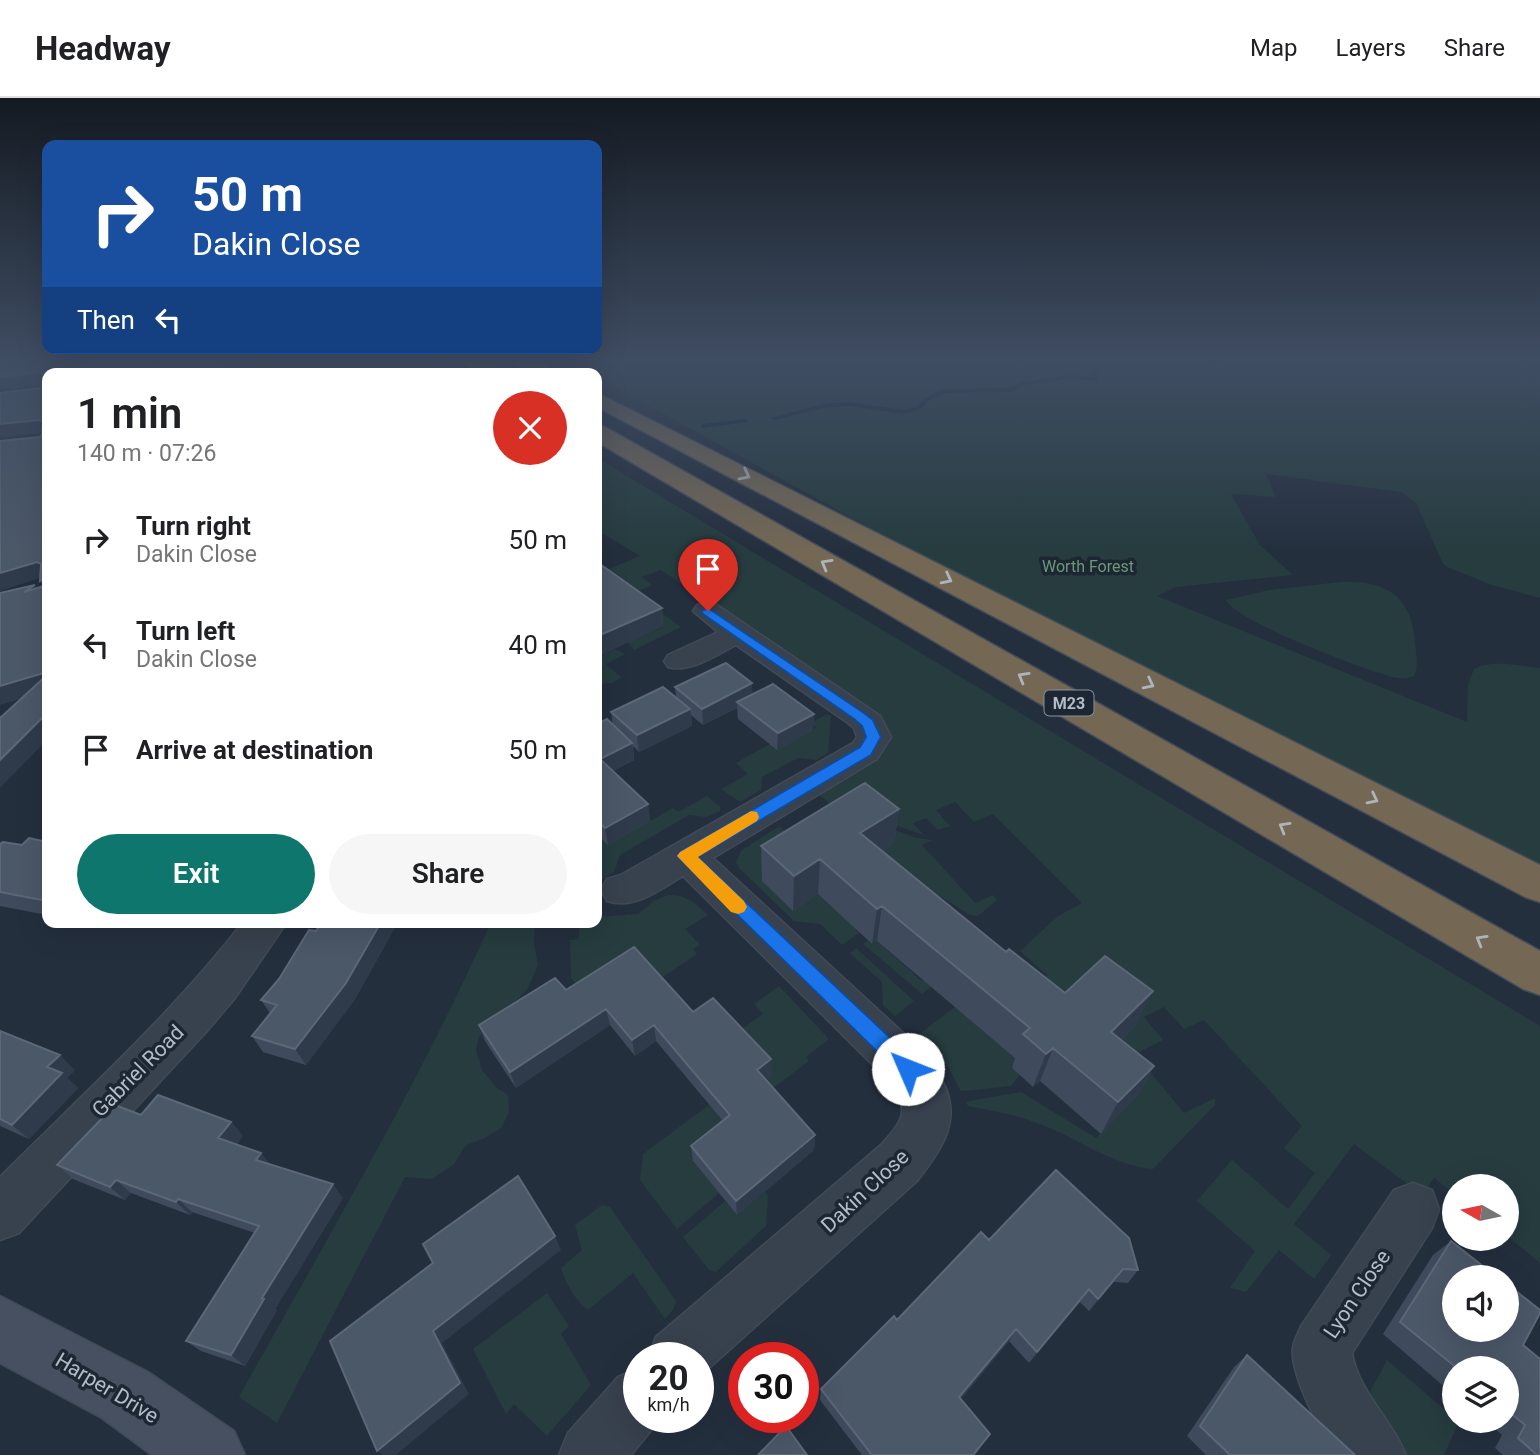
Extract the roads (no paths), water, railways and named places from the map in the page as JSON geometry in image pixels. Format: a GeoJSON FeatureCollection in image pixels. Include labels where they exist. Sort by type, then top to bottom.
{"type":"FeatureCollection","features":[{"type":"Feature","properties":{"kind":"highway"},"geometry":{"type":"LineString","coordinates":[[646,424],[1540,885]]}},
{"type":"Feature","properties":{"kind":"highway","name":"M23"},"geometry":{"type":"LineString","coordinates":[[602,435],[1540,975]]}},
{"type":"Feature","properties":{"kind":"street"},"geometry":{"type":"LineString","coordinates":[[621,890],[632,887],[865,751],[874,737],[868,723],[723,622],[679,661]]}},
{"type":"Feature","properties":{"kind":"street","name":"Dakin Close"},"geometry":{"type":"LineString","coordinates":[[686,856],[908,1069],[920,1083],[928,1100],[929,1114],[926,1128],[899,1163],[695,1342]]}},
{"type":"Feature","properties":{"kind":"street","name":"Gabriel Road"},"geometry":{"type":"LineString","coordinates":[[0,1213],[191,1017],[220,985],[263,928]]}},
{"type":"Feature","properties":{"kind":"street","name":"Lyon Close"},"geometry":{"type":"LineString","coordinates":[[1375,1455],[1349,1421],[1336,1398],[1327,1379],[1322,1347],[1413,1209]]}},
{"type":"Feature","properties":{"kind":"street","name":"Harper Drive"},"geometry":{"type":"LineString","coordinates":[[0,1328],[125,1395],[210,1455]]}},
{"type":"Feature","properties":{"kind":"street"},"geometry":{"type":"LineString","coordinates":[[590,1455],[623,1417]]}},
{"type":"Feature","properties":{"kind":"waterway"},"geometry":{"type":"LineString","coordinates":[[704,426],[718,424]]}},
{"type":"Feature","properties":{"kind":"park label","name":"Worth Forest"},"geometry":{"type":"Point","coordinates":[1088,566]}}]}
